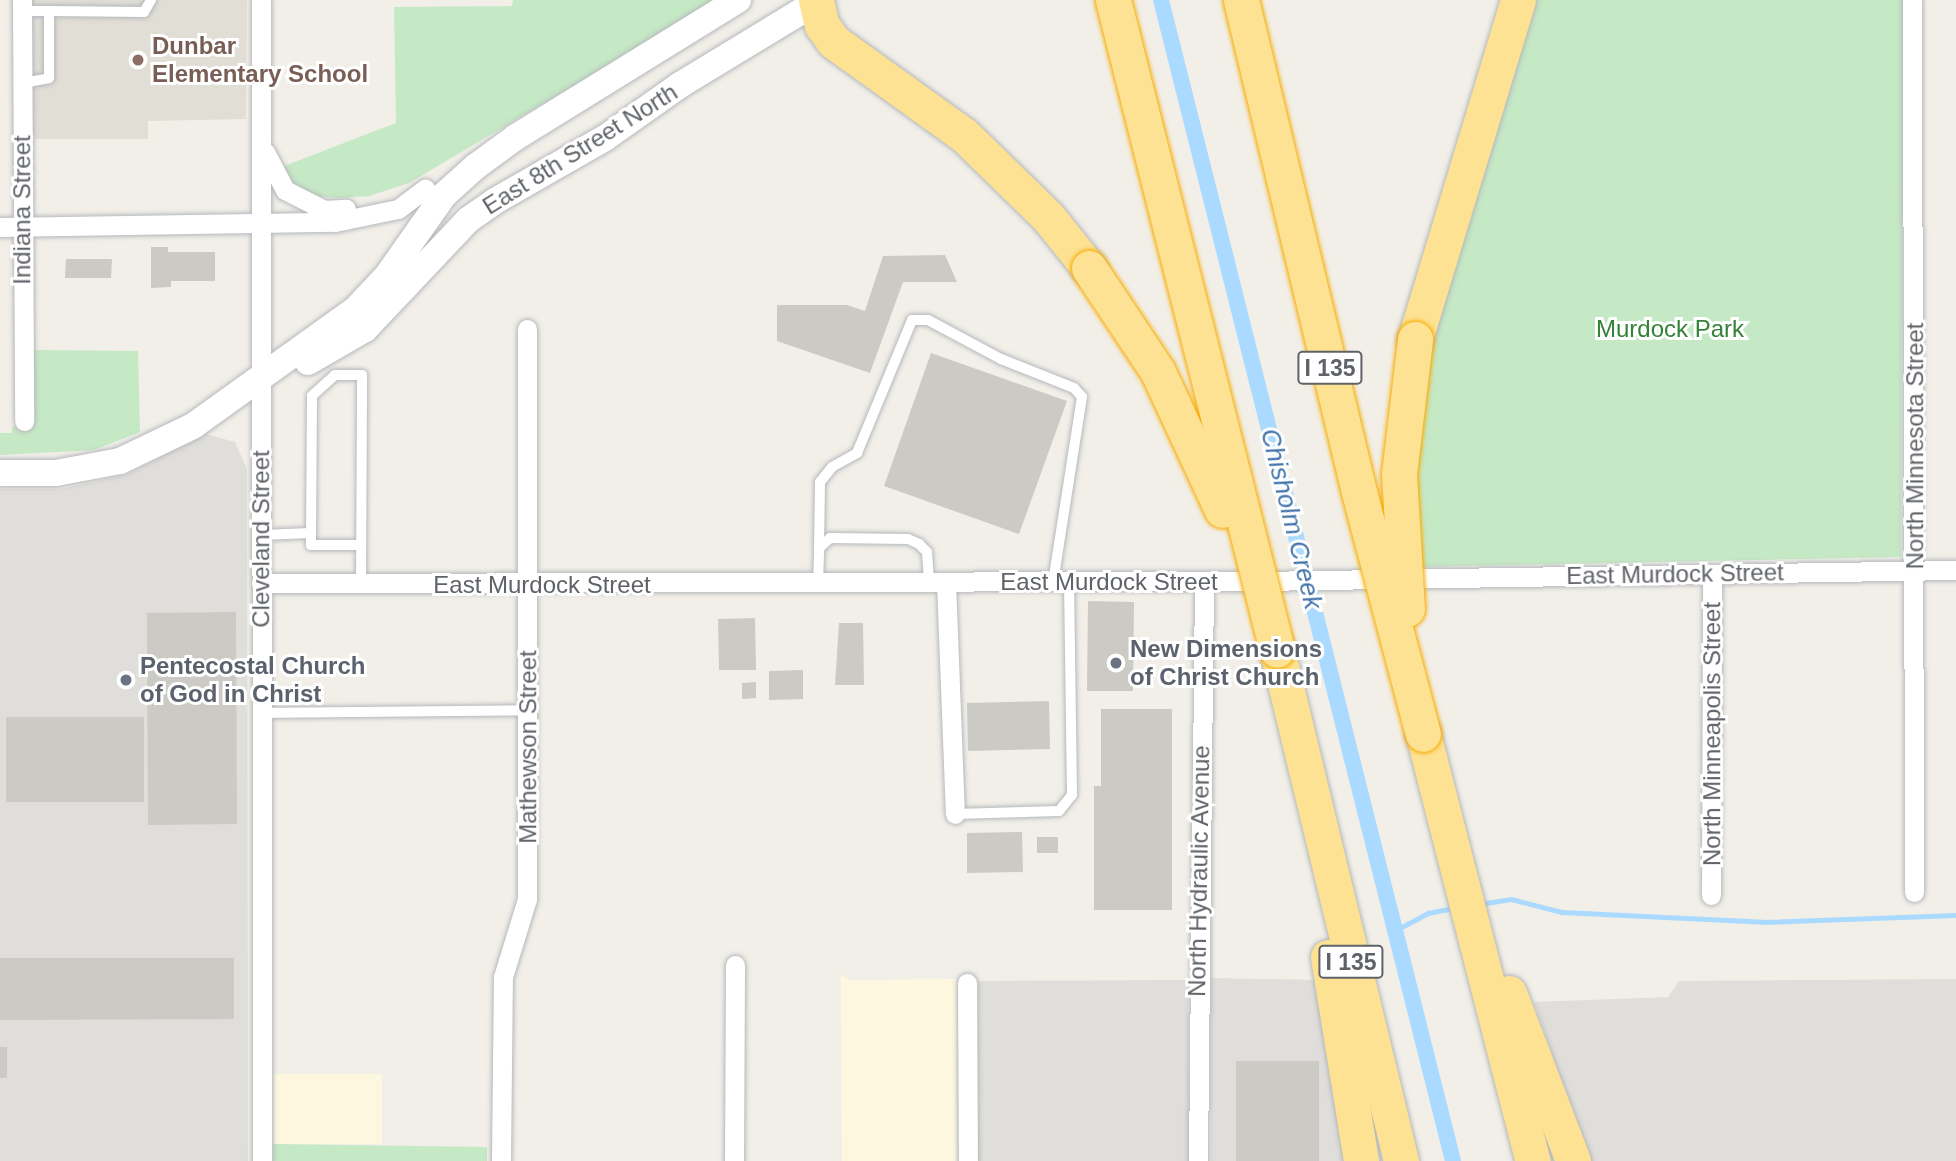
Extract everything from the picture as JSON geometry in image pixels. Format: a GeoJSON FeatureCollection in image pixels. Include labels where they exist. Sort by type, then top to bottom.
{"type":"FeatureCollection","features":[{"type":"Feature","properties":{"kind":"highway","name":"I 135"},"geometry":{"type":"LineString","coordinates":[[1113,0],[1277,650],[1301,763],[1401,1161]]}},
{"type":"Feature","properties":{"kind":"highway","name":"I 135"},"geometry":{"type":"LineString","coordinates":[[1241,0],[1359,492],[1533,1161]]}},
{"type":"Feature","properties":{"kind":"highway"},"geometry":{"type":"LineString","coordinates":[[1423,734],[1406,597],[1399,474],[1415,339],[1518,0]]}},
{"type":"Feature","properties":{"kind":"highway"},"geometry":{"type":"LineString","coordinates":[[817,1],[822,25],[833,41],[964,135],[1048,217],[1089,268],[1158,372],[1187,427],[1277,650]]}},
{"type":"Feature","properties":{"kind":"highway"},"geometry":{"type":"LineString","coordinates":[[1301,763],[1361,1161]]}},
{"type":"Feature","properties":{"kind":"highway"},"geometry":{"type":"LineString","coordinates":[[1443,812],[1573,1161]]}},
{"type":"Feature","properties":{"kind":"street","name":"Cleveland Street"},"geometry":{"type":"LineString","coordinates":[[261,0],[262,1161]]}},
{"type":"Feature","properties":{"kind":"street","name":"East 8th Street North"},"geometry":{"type":"LineString","coordinates":[[0,228],[260,224],[367,216],[398,209],[425,189],[738,0]]}},
{"type":"Feature","properties":{"kind":"street","name":"North Minnesota Street"},"geometry":{"type":"LineString","coordinates":[[1912,0],[1916,570],[1914,892]]}},
{"type":"Feature","properties":{"kind":"street","name":"East 8th Street North"},"geometry":{"type":"LineString","coordinates":[[261,379],[288,374],[365,330],[460,228],[495,201],[604,138],[680,85],[817,1]]}},
{"type":"Feature","properties":{"kind":"street","name":"Indiana Street"},"geometry":{"type":"LineString","coordinates":[[22,6],[32,83],[21,228],[24,421]]}},
{"type":"Feature","properties":{"kind":"street"},"geometry":{"type":"LineString","coordinates":[[0,473],[55,473],[120,461],[193,426],[356,309],[387,276],[444,195],[516,136]]}},
{"type":"Feature","properties":{"kind":"street","name":"East 8th Street North"},"geometry":{"type":"LineString","coordinates":[[261,144],[285,190],[324,210],[385,203],[425,189]]}},
{"type":"Feature","properties":{"kind":"street","name":"Mathewson Street"},"geometry":{"type":"LineString","coordinates":[[501,1161],[503,977],[527,899],[527,329]]}},
{"type":"Feature","properties":{"kind":"street","name":"East Murdock Street"},"geometry":{"type":"LineString","coordinates":[[261,583],[528,585],[1257,581],[1956,569]]}},
{"type":"Feature","properties":{"kind":"street","name":"North Minneapolis Street"},"geometry":{"type":"LineString","coordinates":[[1711,895],[1712,574]]}},
{"type":"Feature","properties":{"kind":"street","name":"North Hydraulic Avenue"},"geometry":{"type":"LineString","coordinates":[[1198,1161],[1204,580]]}},
{"type":"Feature","properties":{"kind":"street"},"geometry":{"type":"LineString","coordinates":[[938,582],[955,814]]}},
{"type":"Feature","properties":{"kind":"street"},"geometry":{"type":"LineString","coordinates":[[734,1161],[736,965]]}},
{"type":"Feature","properties":{"kind":"street"},"geometry":{"type":"LineString","coordinates":[[967,983],[968,1161]]}},
{"type":"Feature","properties":{"kind":"lane"},"geometry":{"type":"LineString","coordinates":[[22,6],[49,11],[144,12],[151,0]]}},
{"type":"Feature","properties":{"kind":"lane"},"geometry":{"type":"LineString","coordinates":[[32,83],[48,78],[49,11]]}},
{"type":"Feature","properties":{"kind":"lane"},"geometry":{"type":"LineString","coordinates":[[818,583],[820,482],[832,467],[857,453],[912,320],[928,320],[1002,359],[1074,388],[1082,397],[1061,582],[1072,795],[1059,811],[955,814]]}},
{"type":"Feature","properties":{"kind":"lane"},"geometry":{"type":"LineString","coordinates":[[361,545],[311,545],[312,396],[335,375],[362,375],[361,584]]}},
{"type":"Feature","properties":{"kind":"lane"},"geometry":{"type":"LineString","coordinates":[[261,534],[311,533]]}},
{"type":"Feature","properties":{"kind":"lane"},"geometry":{"type":"LineString","coordinates":[[819,548],[830,538],[908,539],[927,552],[938,582]]}},
{"type":"Feature","properties":{"kind":"lane"},"geometry":{"type":"LineString","coordinates":[[261,713],[528,710]]}},
{"type":"Feature","properties":{"kind":"shaded area","name":"Dunbar Elementary School"},"geometry":{"type":"Polygon","coordinates":[[[30,0],[247,0],[246,119],[148,121],[148,139],[29,139],[30,0]]]}},
{"type":"Feature","properties":{"kind":"shaded area"},"geometry":{"type":"Polygon","coordinates":[[[206,434],[235,442],[247,469],[248,1161],[0,1161],[0,489],[60,489],[126,475],[206,434]]]}},
{"type":"Feature","properties":{"kind":"shaded area"},"geometry":{"type":"Polygon","coordinates":[[[841,975],[850,980],[957,979],[957,1161],[842,1161],[841,975]]]}},
{"type":"Feature","properties":{"kind":"shaded area"},"geometry":{"type":"Polygon","coordinates":[[[1210,978],[1320,980],[1350,1161],[1211,1161],[1210,978]]]}},
{"type":"Feature","properties":{"kind":"shaded area"},"geometry":{"type":"Polygon","coordinates":[[[1956,979],[1956,1161],[1590,1161],[1534,1002],[1668,997],[1679,981],[1956,979]]]}},
{"type":"Feature","properties":{"kind":"shaded area"},"geometry":{"type":"Polygon","coordinates":[[[1188,980],[1189,1161],[978,1161],[978,981],[1188,980]]]}},
{"type":"Feature","properties":{"kind":"shaded area"},"geometry":{"type":"Polygon","coordinates":[[[273,1074],[382,1074],[382,1144],[273,1144],[273,1074]]]}},
{"type":"Feature","properties":{"kind":"green space"},"geometry":{"type":"Polygon","coordinates":[[[513,0],[718,0],[409,183],[369,196],[340,198],[314,196],[291,184],[279,168],[396,123],[394,7],[512,6],[513,0]]]}},
{"type":"Feature","properties":{"kind":"green space","name":"Murdock Park"},"geometry":{"type":"Polygon","coordinates":[[[1528,0],[1903,0],[1901,557],[1414,567],[1416,387],[1528,0]]]}},
{"type":"Feature","properties":{"kind":"green space"},"geometry":{"type":"Polygon","coordinates":[[[33,350],[138,351],[140,432],[94,450],[0,455],[0,433],[12,433],[12,426],[33,427],[33,350]]]}},
{"type":"Feature","properties":{"kind":"green space"},"geometry":{"type":"Polygon","coordinates":[[[273,1144],[487,1147],[487,1161],[273,1161],[273,1144]]]}},
{"type":"Feature","properties":{"kind":"building"},"geometry":{"type":"Polygon","coordinates":[[[151,247],[168,247],[168,252],[215,252],[215,281],[171,281],[171,287],[151,288],[151,247]]]}},
{"type":"Feature","properties":{"kind":"building"},"geometry":{"type":"Polygon","coordinates":[[[945,255],[957,282],[903,282],[870,373],[777,341],[777,305],[847,305],[865,311],[883,256],[945,255]]]}},
{"type":"Feature","properties":{"kind":"building"},"geometry":{"type":"Polygon","coordinates":[[[66,259],[112,259],[111,278],[65,278],[66,259]]]}},
{"type":"Feature","properties":{"kind":"building"},"geometry":{"type":"Polygon","coordinates":[[[931,353],[1067,401],[1019,534],[884,486],[931,353]]]}},
{"type":"Feature","properties":{"kind":"building"},"geometry":{"type":"Polygon","coordinates":[[[1088,601],[1134,602],[1133,691],[1087,691],[1088,601]]]}},
{"type":"Feature","properties":{"kind":"building"},"geometry":{"type":"Polygon","coordinates":[[[236,612],[237,824],[148,825],[147,613],[236,612]]]}},
{"type":"Feature","properties":{"kind":"building"},"geometry":{"type":"Polygon","coordinates":[[[755,618],[756,670],[719,670],[718,619],[755,618]]]}},
{"type":"Feature","properties":{"kind":"building"},"geometry":{"type":"Polygon","coordinates":[[[839,623],[863,623],[864,685],[835,685],[839,623]]]}},
{"type":"Feature","properties":{"kind":"building"},"geometry":{"type":"Polygon","coordinates":[[[803,670],[803,699],[769,700],[769,671],[803,670]]]}},
{"type":"Feature","properties":{"kind":"building"},"geometry":{"type":"Polygon","coordinates":[[[756,682],[756,698],[742,699],[742,683],[756,682]]]}},
{"type":"Feature","properties":{"kind":"building"},"geometry":{"type":"Polygon","coordinates":[[[1049,701],[1050,749],[968,751],[967,703],[1049,701]]]}},
{"type":"Feature","properties":{"kind":"building"},"geometry":{"type":"Polygon","coordinates":[[[1101,709],[1172,709],[1172,910],[1094,910],[1094,786],[1101,786],[1101,709]]]}},
{"type":"Feature","properties":{"kind":"building"},"geometry":{"type":"Polygon","coordinates":[[[6,717],[144,717],[144,802],[6,802],[6,717]]]}},
{"type":"Feature","properties":{"kind":"building"},"geometry":{"type":"Polygon","coordinates":[[[1022,832],[1023,872],[967,873],[967,833],[1022,832]]]}},
{"type":"Feature","properties":{"kind":"building"},"geometry":{"type":"Polygon","coordinates":[[[1037,837],[1058,837],[1058,853],[1037,853],[1037,837]]]}},
{"type":"Feature","properties":{"kind":"building"},"geometry":{"type":"Polygon","coordinates":[[[0,958],[234,958],[234,1019],[0,1020],[0,958]]]}},
{"type":"Feature","properties":{"kind":"building"},"geometry":{"type":"Polygon","coordinates":[[[0,1047],[7,1047],[7,1078],[0,1078],[0,1047]]]}},
{"type":"Feature","properties":{"kind":"building"},"geometry":{"type":"Polygon","coordinates":[[[1236,1061],[1319,1061],[1319,1161],[1236,1161],[1236,1061]]]}},
{"type":"Feature","properties":{"kind":"waterway","name":"Chisholm Creek"},"geometry":{"type":"LineString","coordinates":[[1161,0],[1453,1161]]}},
{"type":"Feature","properties":{"kind":"waterway"},"geometry":{"type":"LineString","coordinates":[[1480,904],[1511,899],[1562,912],[1763,922],[1956,915]]}},
{"type":"Feature","properties":{"kind":"waterway"},"geometry":{"type":"LineString","coordinates":[[1398,929],[1428,913],[1454,908]]}},
{"type":"Feature","properties":{"kind":"place","name":"Dunbar Elementary School"},"geometry":{"type":"Point","coordinates":[138,60]}},
{"type":"Feature","properties":{"kind":"place","name":"New Dimensions of Christ Church"},"geometry":{"type":"Point","coordinates":[1116,663]}},
{"type":"Feature","properties":{"kind":"place","name":"Pentecostal Church of God in Christ"},"geometry":{"type":"Point","coordinates":[126,680]}}]}
